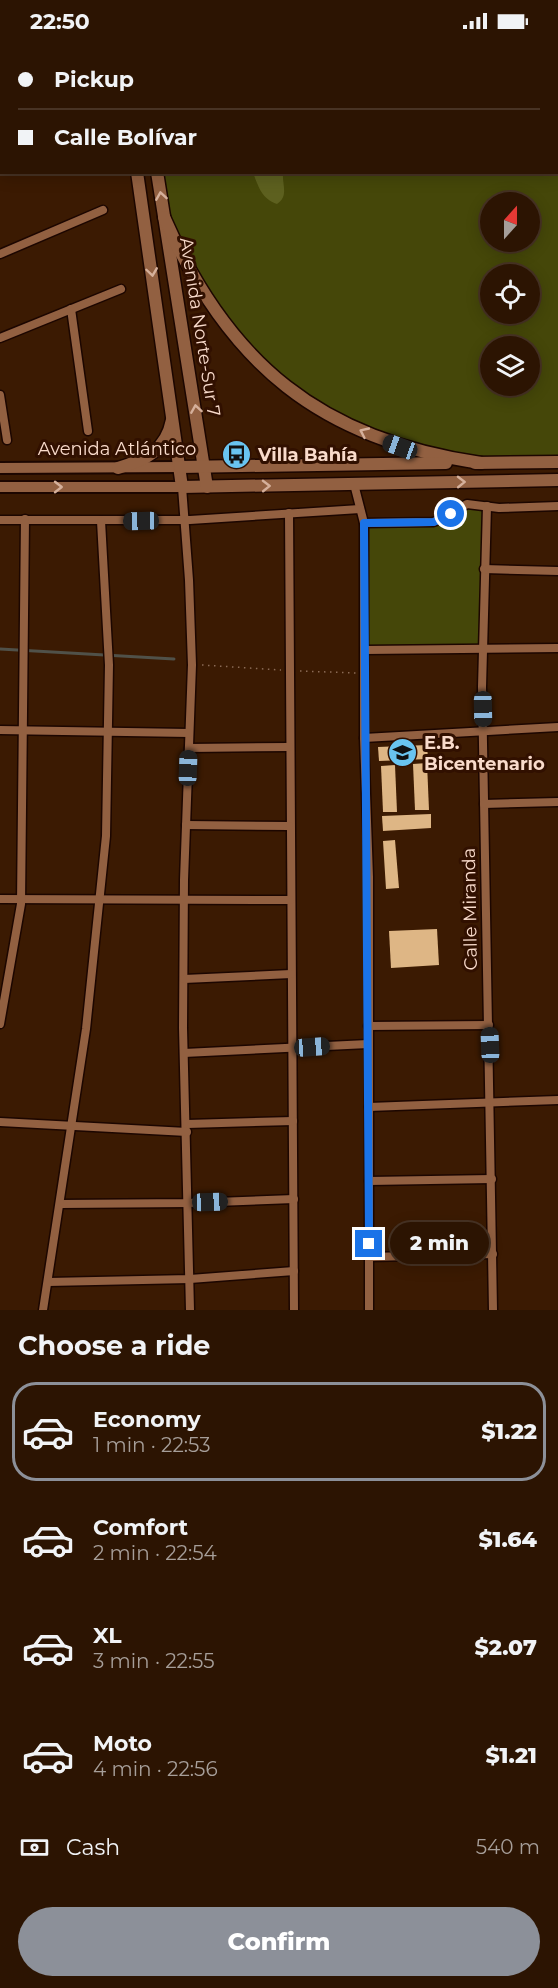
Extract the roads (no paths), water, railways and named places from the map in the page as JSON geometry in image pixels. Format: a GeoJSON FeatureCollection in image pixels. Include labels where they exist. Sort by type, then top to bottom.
{"type":"FeatureCollection","features":[{"type":"Feature","properties":{"kind":"main road"},"geometry":{"type":"LineString","coordinates":[[137,174],[182,487],[558,480]]}},
{"type":"Feature","properties":{"kind":"main road","name":"Avenida Norte-Sur 7"},"geometry":{"type":"LineString","coordinates":[[157,174],[206,467],[207,487]]}},
{"type":"Feature","properties":{"kind":"main road"},"geometry":{"type":"LineString","coordinates":[[164,217],[192,276],[219,318],[252,356],[299,396],[322,411],[375,437],[426,454],[481,463]]}},
{"type":"Feature","properties":{"kind":"main road"},"geometry":{"type":"LineString","coordinates":[[118,468],[138,462],[154,453],[166,438],[173,416]]}},
{"type":"Feature","properties":{"kind":"main road","name":"Avenida Atlántico"},"geometry":{"type":"LineString","coordinates":[[180,467],[558,462]]}},
{"type":"Feature","properties":{"kind":"street"},"geometry":{"type":"LineString","coordinates":[[0,254],[103,210]]}},
{"type":"Feature","properties":{"kind":"street"},"geometry":{"type":"LineString","coordinates":[[0,338],[122,289]]}},
{"type":"Feature","properties":{"kind":"street"},"geometry":{"type":"LineString","coordinates":[[71,309],[88,431]]}},
{"type":"Feature","properties":{"kind":"street"},"geometry":{"type":"LineString","coordinates":[[0,395],[7,440]]}},
{"type":"Feature","properties":{"kind":"street","name":"Avenida Atlántico"},"geometry":{"type":"LineString","coordinates":[[0,468],[180,467]]}},
{"type":"Feature","properties":{"kind":"street"},"geometry":{"type":"LineString","coordinates":[[354,484],[364,523],[364,738],[369,877],[369,1310]]}},
{"type":"Feature","properties":{"kind":"street"},"geometry":{"type":"LineString","coordinates":[[0,487],[182,487],[186,520],[192,665],[184,900],[184,1053],[190,1310]]}},
{"type":"Feature","properties":{"kind":"street"},"geometry":{"type":"LineString","coordinates":[[364,523],[434,522],[461,506],[558,506]]}},
{"type":"Feature","properties":{"kind":"street","name":"Calle Miranda"},"geometry":{"type":"LineString","coordinates":[[487,506],[484,570],[483,731],[493,1310]]}},
{"type":"Feature","properties":{"kind":"street"},"geometry":{"type":"LineString","coordinates":[[0,520],[186,520],[360,509]]}},
{"type":"Feature","properties":{"kind":"street"},"geometry":{"type":"LineString","coordinates":[[289,513],[289,826],[294,1310]]}},
{"type":"Feature","properties":{"kind":"street"},"geometry":{"type":"LineString","coordinates":[[0,1024],[21,899],[25,519]]}},
{"type":"Feature","properties":{"kind":"street"},"geometry":{"type":"LineString","coordinates":[[43,1310],[71,1128],[106,837],[109,665],[101,521]]}},
{"type":"Feature","properties":{"kind":"street"},"geometry":{"type":"LineString","coordinates":[[484,570],[558,571]]}},
{"type":"Feature","properties":{"kind":"street"},"geometry":{"type":"LineString","coordinates":[[365,650],[558,648]]}},
{"type":"Feature","properties":{"kind":"street"},"geometry":{"type":"LineString","coordinates":[[364,738],[558,728]]}},
{"type":"Feature","properties":{"kind":"street"},"geometry":{"type":"LineString","coordinates":[[0,730],[189,733]]}},
{"type":"Feature","properties":{"kind":"street"},"geometry":{"type":"LineString","coordinates":[[189,748],[289,747]]}},
{"type":"Feature","properties":{"kind":"street"},"geometry":{"type":"LineString","coordinates":[[484,804],[558,802]]}},
{"type":"Feature","properties":{"kind":"street"},"geometry":{"type":"LineString","coordinates":[[186,825],[289,826]]}},
{"type":"Feature","properties":{"kind":"street"},"geometry":{"type":"LineString","coordinates":[[0,899],[290,900]]}},
{"type":"Feature","properties":{"kind":"street"},"geometry":{"type":"LineString","coordinates":[[184,979],[291,974]]}},
{"type":"Feature","properties":{"kind":"street"},"geometry":{"type":"LineString","coordinates":[[368,1026],[489,1025]]}},
{"type":"Feature","properties":{"kind":"street"},"geometry":{"type":"LineString","coordinates":[[184,1053],[368,1044]]}},
{"type":"Feature","properties":{"kind":"street"},"geometry":{"type":"LineString","coordinates":[[369,1107],[558,1100]]}},
{"type":"Feature","properties":{"kind":"street"},"geometry":{"type":"LineString","coordinates":[[0,1122],[71,1128],[187,1128],[293,1122]]}},
{"type":"Feature","properties":{"kind":"street"},"geometry":{"type":"LineString","coordinates":[[369,1181],[492,1179]]}},
{"type":"Feature","properties":{"kind":"street"},"geometry":{"type":"LineString","coordinates":[[60,1203],[189,1203],[294,1199]]}},
{"type":"Feature","properties":{"kind":"street"},"geometry":{"type":"LineString","coordinates":[[369,1257],[493,1254]]}},
{"type":"Feature","properties":{"kind":"street"},"geometry":{"type":"LineString","coordinates":[[48,1282],[190,1279],[294,1271]]}},
{"type":"Feature","properties":{"kind":"waterway"},"geometry":{"type":"LineString","coordinates":[[0,649],[174,659]]}},
{"type":"Feature","properties":{"kind":"place","name":"Villa Bahía"},"geometry":{"type":"Point","coordinates":[237,455]}},
{"type":"Feature","properties":{"kind":"place","name":"E.B. Bicentenario"},"geometry":{"type":"Point","coordinates":[403,753]}}]}
